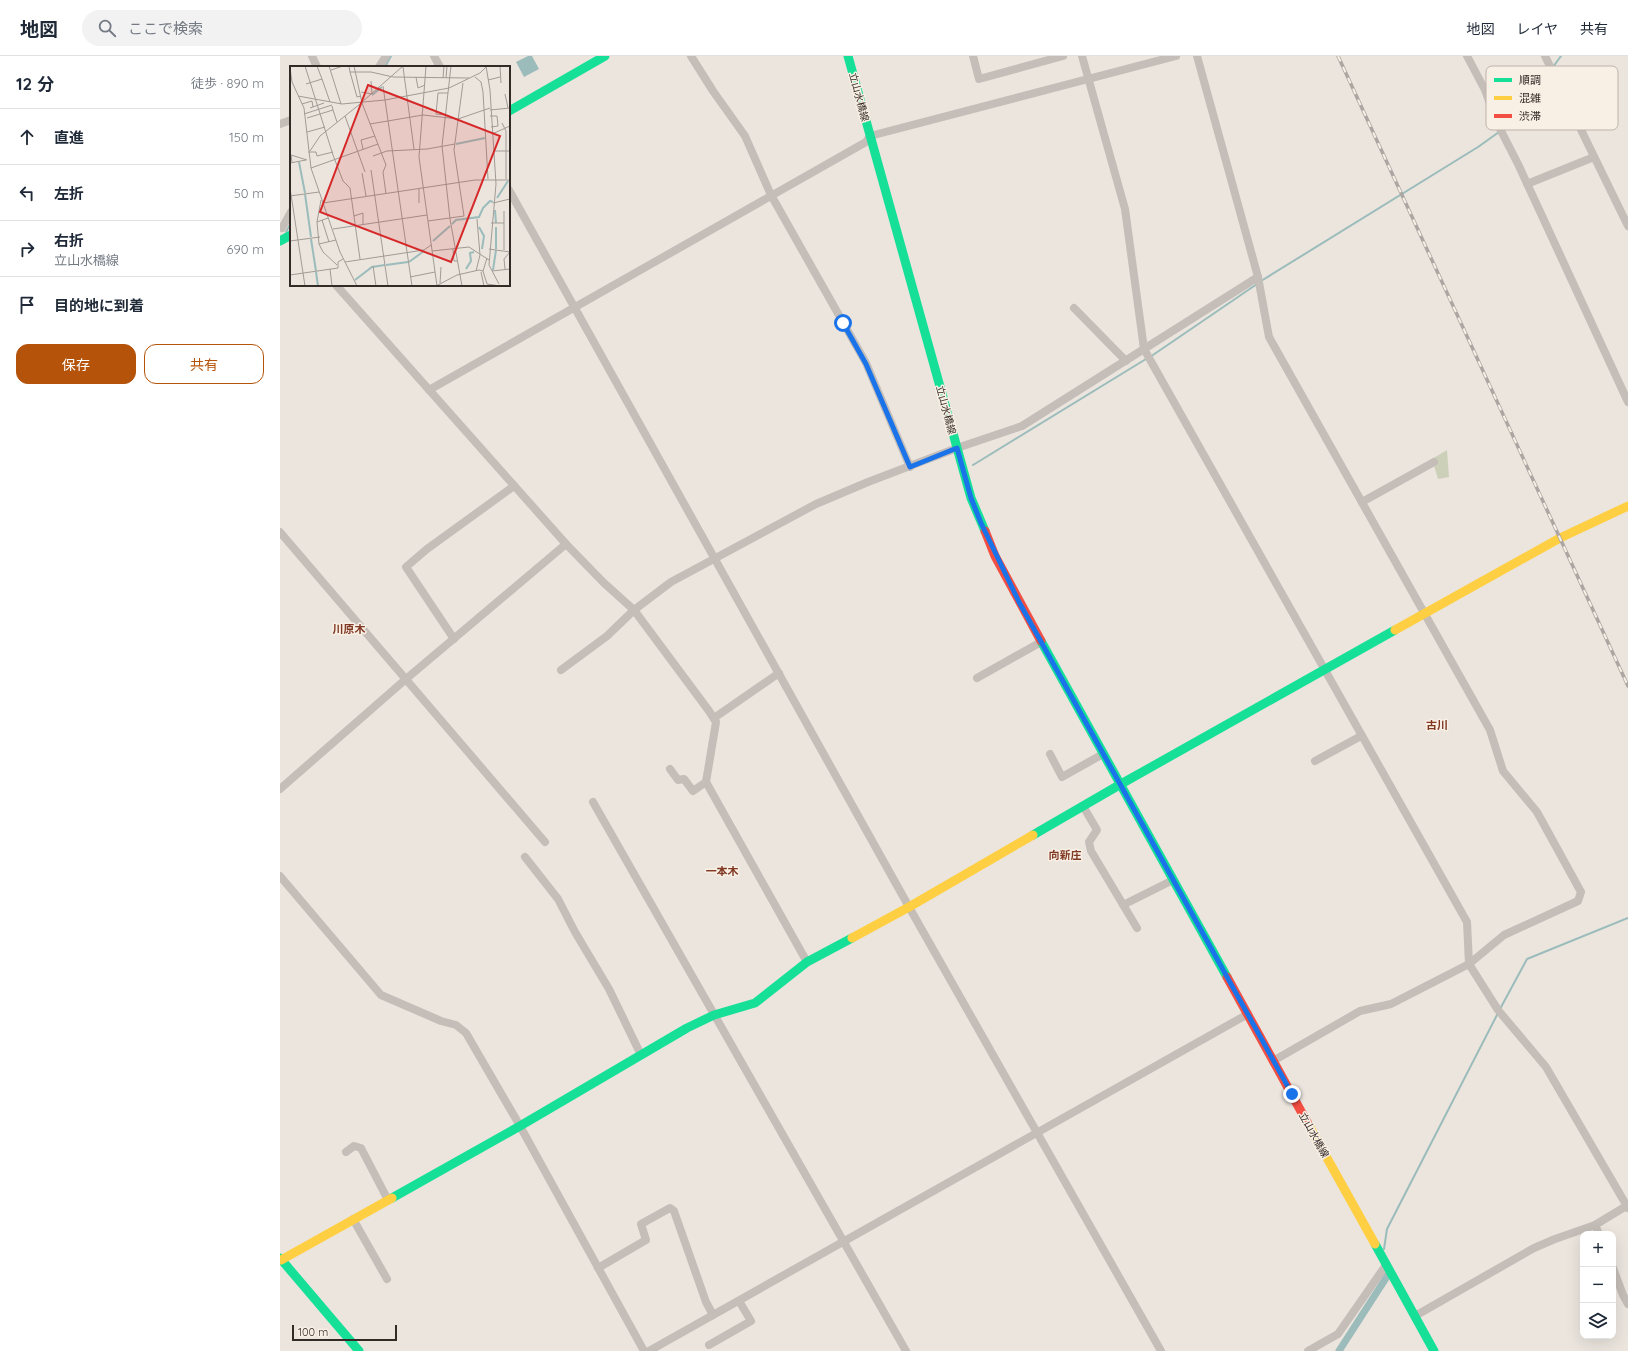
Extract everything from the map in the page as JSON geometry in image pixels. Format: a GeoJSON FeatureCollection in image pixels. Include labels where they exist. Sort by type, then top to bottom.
{"type":"FeatureCollection","features":[{"type":"Feature","properties":{"kind":"street"},"geometry":{"type":"LineString","coordinates":[[312,56],[317,66]]}},
{"type":"Feature","properties":{"kind":"street"},"geometry":{"type":"LineString","coordinates":[[380,66],[386,56]]}},
{"type":"Feature","properties":{"kind":"street"},"geometry":{"type":"LineString","coordinates":[[434,56],[439,66]]}},
{"type":"Feature","properties":{"kind":"street"},"geometry":{"type":"LineString","coordinates":[[510,110],[605,56]]}},
{"type":"Feature","properties":{"kind":"street"},"geometry":{"type":"LineString","coordinates":[[691,56],[713,91],[745,136],[771,195],[866,364],[910,467]]}},
{"type":"Feature","properties":{"kind":"street","name":"立山水橋線"},"geometry":{"type":"LineString","coordinates":[[848,56],[971,498],[995,556],[1041,642],[1434,1351]]}},
{"type":"Feature","properties":{"kind":"street"},"geometry":{"type":"LineString","coordinates":[[973,56],[979,79],[1063,56]]}},
{"type":"Feature","properties":{"kind":"street"},"geometry":{"type":"LineString","coordinates":[[1082,56],[1125,209],[1141,318],[1144,350],[1467,922],[1469,964],[1498,1010],[1546,1067],[1628,1207],[1595,1225],[1534,1248],[1415,1316]]}},
{"type":"Feature","properties":{"kind":"street"},"geometry":{"type":"LineString","coordinates":[[429,390],[866,142],[870,136],[1089,80],[1176,56]]}},
{"type":"Feature","properties":{"kind":"street"},"geometry":{"type":"LineString","coordinates":[[1197,56],[1258,277],[1269,337],[1490,730],[1503,771],[1537,812],[1581,892],[1578,901],[1504,935],[1469,964],[1391,1004],[1360,1012],[1273,1061]]}},
{"type":"Feature","properties":{"kind":"street"},"geometry":{"type":"LineString","coordinates":[[1467,56],[1486,93]]}},
{"type":"Feature","properties":{"kind":"street"},"geometry":{"type":"LineString","coordinates":[[1546,60],[1554,56]]}},
{"type":"Feature","properties":{"kind":"street"},"geometry":{"type":"LineString","coordinates":[[280,124],[290,120]]}},
{"type":"Feature","properties":{"kind":"street"},"geometry":{"type":"LineString","coordinates":[[1500,130],[1628,402]]}},
{"type":"Feature","properties":{"kind":"street"},"geometry":{"type":"LineString","coordinates":[[1581,130],[1625,214],[1628,226]]}},
{"type":"Feature","properties":{"kind":"street"},"geometry":{"type":"LineString","coordinates":[[1527,184],[1594,157]]}},
{"type":"Feature","properties":{"kind":"street"},"geometry":{"type":"LineString","coordinates":[[510,192],[1037,1134],[1161,1351]]}},
{"type":"Feature","properties":{"kind":"street"},"geometry":{"type":"LineString","coordinates":[[288,237],[281,227],[290,214]]}},
{"type":"Feature","properties":{"kind":"street"},"geometry":{"type":"LineString","coordinates":[[561,670],[607,636],[634,610],[671,582],[714,557],[816,504],[868,482],[957,448],[1022,426],[1258,277]]}},
{"type":"Feature","properties":{"kind":"street"},"geometry":{"type":"LineString","coordinates":[[337,286],[566,544],[604,583],[634,610],[714,718],[716,722],[706,782],[807,962]]}},
{"type":"Feature","properties":{"kind":"street"},"geometry":{"type":"LineString","coordinates":[[1074,308],[1126,361]]}},
{"type":"Feature","properties":{"kind":"street"},"geometry":{"type":"LineString","coordinates":[[1362,502],[1434,462]]}},
{"type":"Feature","properties":{"kind":"street"},"geometry":{"type":"LineString","coordinates":[[454,639],[406,567],[427,549],[514,486]]}},
{"type":"Feature","properties":{"kind":"street"},"geometry":{"type":"LineString","coordinates":[[358,1351],[281,1259],[520,1126],[687,1028],[714,1016],[755,1003],[807,962],[909,906],[1121,784],[1560,538],[1628,506]]}},
{"type":"Feature","properties":{"kind":"street"},"geometry":{"type":"LineString","coordinates":[[280,532],[545,842]]}},
{"type":"Feature","properties":{"kind":"street"},"geometry":{"type":"LineString","coordinates":[[280,789],[566,544]]}},
{"type":"Feature","properties":{"kind":"street"},"geometry":{"type":"LineString","coordinates":[[977,678],[1041,642]]}},
{"type":"Feature","properties":{"kind":"street"},"geometry":{"type":"LineString","coordinates":[[714,718],[779,674]]}},
{"type":"Feature","properties":{"kind":"street"},"geometry":{"type":"LineString","coordinates":[[1315,761],[1361,736]]}},
{"type":"Feature","properties":{"kind":"street"},"geometry":{"type":"LineString","coordinates":[[1050,754],[1062,778],[1103,754]]}},
{"type":"Feature","properties":{"kind":"street"},"geometry":{"type":"LineString","coordinates":[[670,768],[678,780],[684,779],[693,791],[706,782]]}},
{"type":"Feature","properties":{"kind":"street"},"geometry":{"type":"LineString","coordinates":[[593,802],[906,1351]]}},
{"type":"Feature","properties":{"kind":"street"},"geometry":{"type":"LineString","coordinates":[[1083,806],[1097,830],[1089,842],[1091,851],[1137,928]]}},
{"type":"Feature","properties":{"kind":"street"},"geometry":{"type":"LineString","coordinates":[[525,857],[558,899],[575,932],[610,989],[641,1055]]}},
{"type":"Feature","properties":{"kind":"street"},"geometry":{"type":"LineString","coordinates":[[280,876],[381,995],[441,1021],[456,1025],[466,1033],[520,1126],[644,1351]]}},
{"type":"Feature","properties":{"kind":"street"},"geometry":{"type":"LineString","coordinates":[[1123,905],[1173,880]]}},
{"type":"Feature","properties":{"kind":"street"},"geometry":{"type":"LineString","coordinates":[[649,1351],[844,1243],[1248,1014]]}},
{"type":"Feature","properties":{"kind":"street"},"geometry":{"type":"LineString","coordinates":[[346,1152],[354,1146],[361,1148],[388,1200]]}},
{"type":"Feature","properties":{"kind":"street"},"geometry":{"type":"LineString","coordinates":[[598,1268],[646,1240],[641,1224],[670,1208],[674,1211],[706,1302],[713,1316]]}},
{"type":"Feature","properties":{"kind":"street"},"geometry":{"type":"LineString","coordinates":[[353,1219],[387,1279]]}},
{"type":"Feature","properties":{"kind":"street"},"geometry":{"type":"LineString","coordinates":[[1595,1225],[1598,1231]]}},
{"type":"Feature","properties":{"kind":"street"},"geometry":{"type":"LineString","coordinates":[[1308,1351],[1338,1334],[1386,1265]]}},
{"type":"Feature","properties":{"kind":"street"},"geometry":{"type":"LineString","coordinates":[[1616,1276],[1623,1296],[1628,1304]]}},
{"type":"Feature","properties":{"kind":"street"},"geometry":{"type":"LineString","coordinates":[[709,1345],[751,1322],[739,1301]]}},
{"type":"Feature","properties":{"kind":"green space"},"geometry":{"type":"Polygon","coordinates":[[[1447,450],[1449,477],[1438,479],[1432,459],[1447,450]]]}},
{"type":"Feature","properties":{"kind":"water"},"geometry":{"type":"Polygon","coordinates":[[[528,56],[532,56],[539,69],[524,77],[516,62],[528,56]]]}},
{"type":"Feature","properties":{"kind":"waterway"},"geometry":{"type":"LineString","coordinates":[[386,66],[391,56]]}},
{"type":"Feature","properties":{"kind":"waterway"},"geometry":{"type":"LineString","coordinates":[[1554,66],[1561,56]]}},
{"type":"Feature","properties":{"kind":"waterway"},"geometry":{"type":"LineString","coordinates":[[1261,281],[1478,147],[1499,132]]}},
{"type":"Feature","properties":{"kind":"waterway"},"geometry":{"type":"LineString","coordinates":[[286,232],[290,225]]}},
{"type":"Feature","properties":{"kind":"waterway"},"geometry":{"type":"LineString","coordinates":[[1150,357],[1257,284]]}},
{"type":"Feature","properties":{"kind":"waterway"},"geometry":{"type":"LineString","coordinates":[[973,465],[1146,359]]}},
{"type":"Feature","properties":{"kind":"waterway"},"geometry":{"type":"LineString","coordinates":[[1500,1009],[1527,959],[1628,918]]}},
{"type":"Feature","properties":{"kind":"waterway"},"geometry":{"type":"LineString","coordinates":[[1384,1249],[1387,1229],[1498,1013]]}},
{"type":"Feature","properties":{"kind":"waterway"},"geometry":{"type":"LineString","coordinates":[[1339,1351],[1386,1278],[1385,1274]]}},
{"type":"Feature","properties":{"kind":"railway"},"geometry":{"type":"LineString","coordinates":[[1338,56],[1628,686]]}},
{"type":"Feature","properties":{"kind":"traffic: fast"},"geometry":{"type":"LineString","coordinates":[[510,110],[605,56]]}},
{"type":"Feature","properties":{"kind":"traffic: fast"},"geometry":{"type":"LineString","coordinates":[[848,56],[971,498],[985,531]]}},
{"type":"Feature","properties":{"kind":"traffic: fast"},"geometry":{"type":"LineString","coordinates":[[280,241],[290,236]]}},
{"type":"Feature","properties":{"kind":"traffic: fast"},"geometry":{"type":"LineString","coordinates":[[1033,835],[1395,630]]}},
{"type":"Feature","properties":{"kind":"traffic: fast"},"geometry":{"type":"LineString","coordinates":[[1041,641],[1227,977]]}},
{"type":"Feature","properties":{"kind":"traffic: fast"},"geometry":{"type":"LineString","coordinates":[[392,1198],[520,1126],[687,1028],[714,1015],[755,1003],[807,962],[852,938]]}},
{"type":"Feature","properties":{"kind":"traffic: fast"},"geometry":{"type":"LineString","coordinates":[[1375,1244],[1434,1351]]}},
{"type":"Feature","properties":{"kind":"traffic: fast"},"geometry":{"type":"LineString","coordinates":[[280,1258],[359,1351]]}},
{"type":"Feature","properties":{"kind":"traffic: slow"},"geometry":{"type":"LineString","coordinates":[[1395,630],[1560,538],[1628,506]]}},
{"type":"Feature","properties":{"kind":"traffic: slow"},"geometry":{"type":"LineString","coordinates":[[852,938],[909,907],[1033,835]]}},
{"type":"Feature","properties":{"kind":"traffic: slow"},"geometry":{"type":"LineString","coordinates":[[1308,1124],[1375,1244]]}},
{"type":"Feature","properties":{"kind":"traffic: slow"},"geometry":{"type":"LineString","coordinates":[[281,1260],[392,1198]]}},
{"type":"Feature","properties":{"kind":"traffic: jam"},"geometry":{"type":"LineString","coordinates":[[985,531],[995,556],[1041,641]]}},
{"type":"Feature","properties":{"kind":"traffic: jam"},"geometry":{"type":"LineString","coordinates":[[1227,977],[1308,1124]]}},
{"type":"Feature","properties":{"kind":"district","name":"川原木"},"geometry":{"type":"Point","coordinates":[349,629]}},
{"type":"Feature","properties":{"kind":"district","name":"古川"},"geometry":{"type":"Point","coordinates":[1437,725]}},
{"type":"Feature","properties":{"kind":"district","name":"向新庄"},"geometry":{"type":"Point","coordinates":[1065,855]}},
{"type":"Feature","properties":{"kind":"district","name":"一本木"},"geometry":{"type":"Point","coordinates":[722,871]}},
{"type":"Feature","properties":{"kind":"route"},"geometry":{"type":"LineString","coordinates":[[843,323],[866,364],[910,467],[957,448],[971,498],[995,556],[1046,652],[1292,1094]]}}]}
